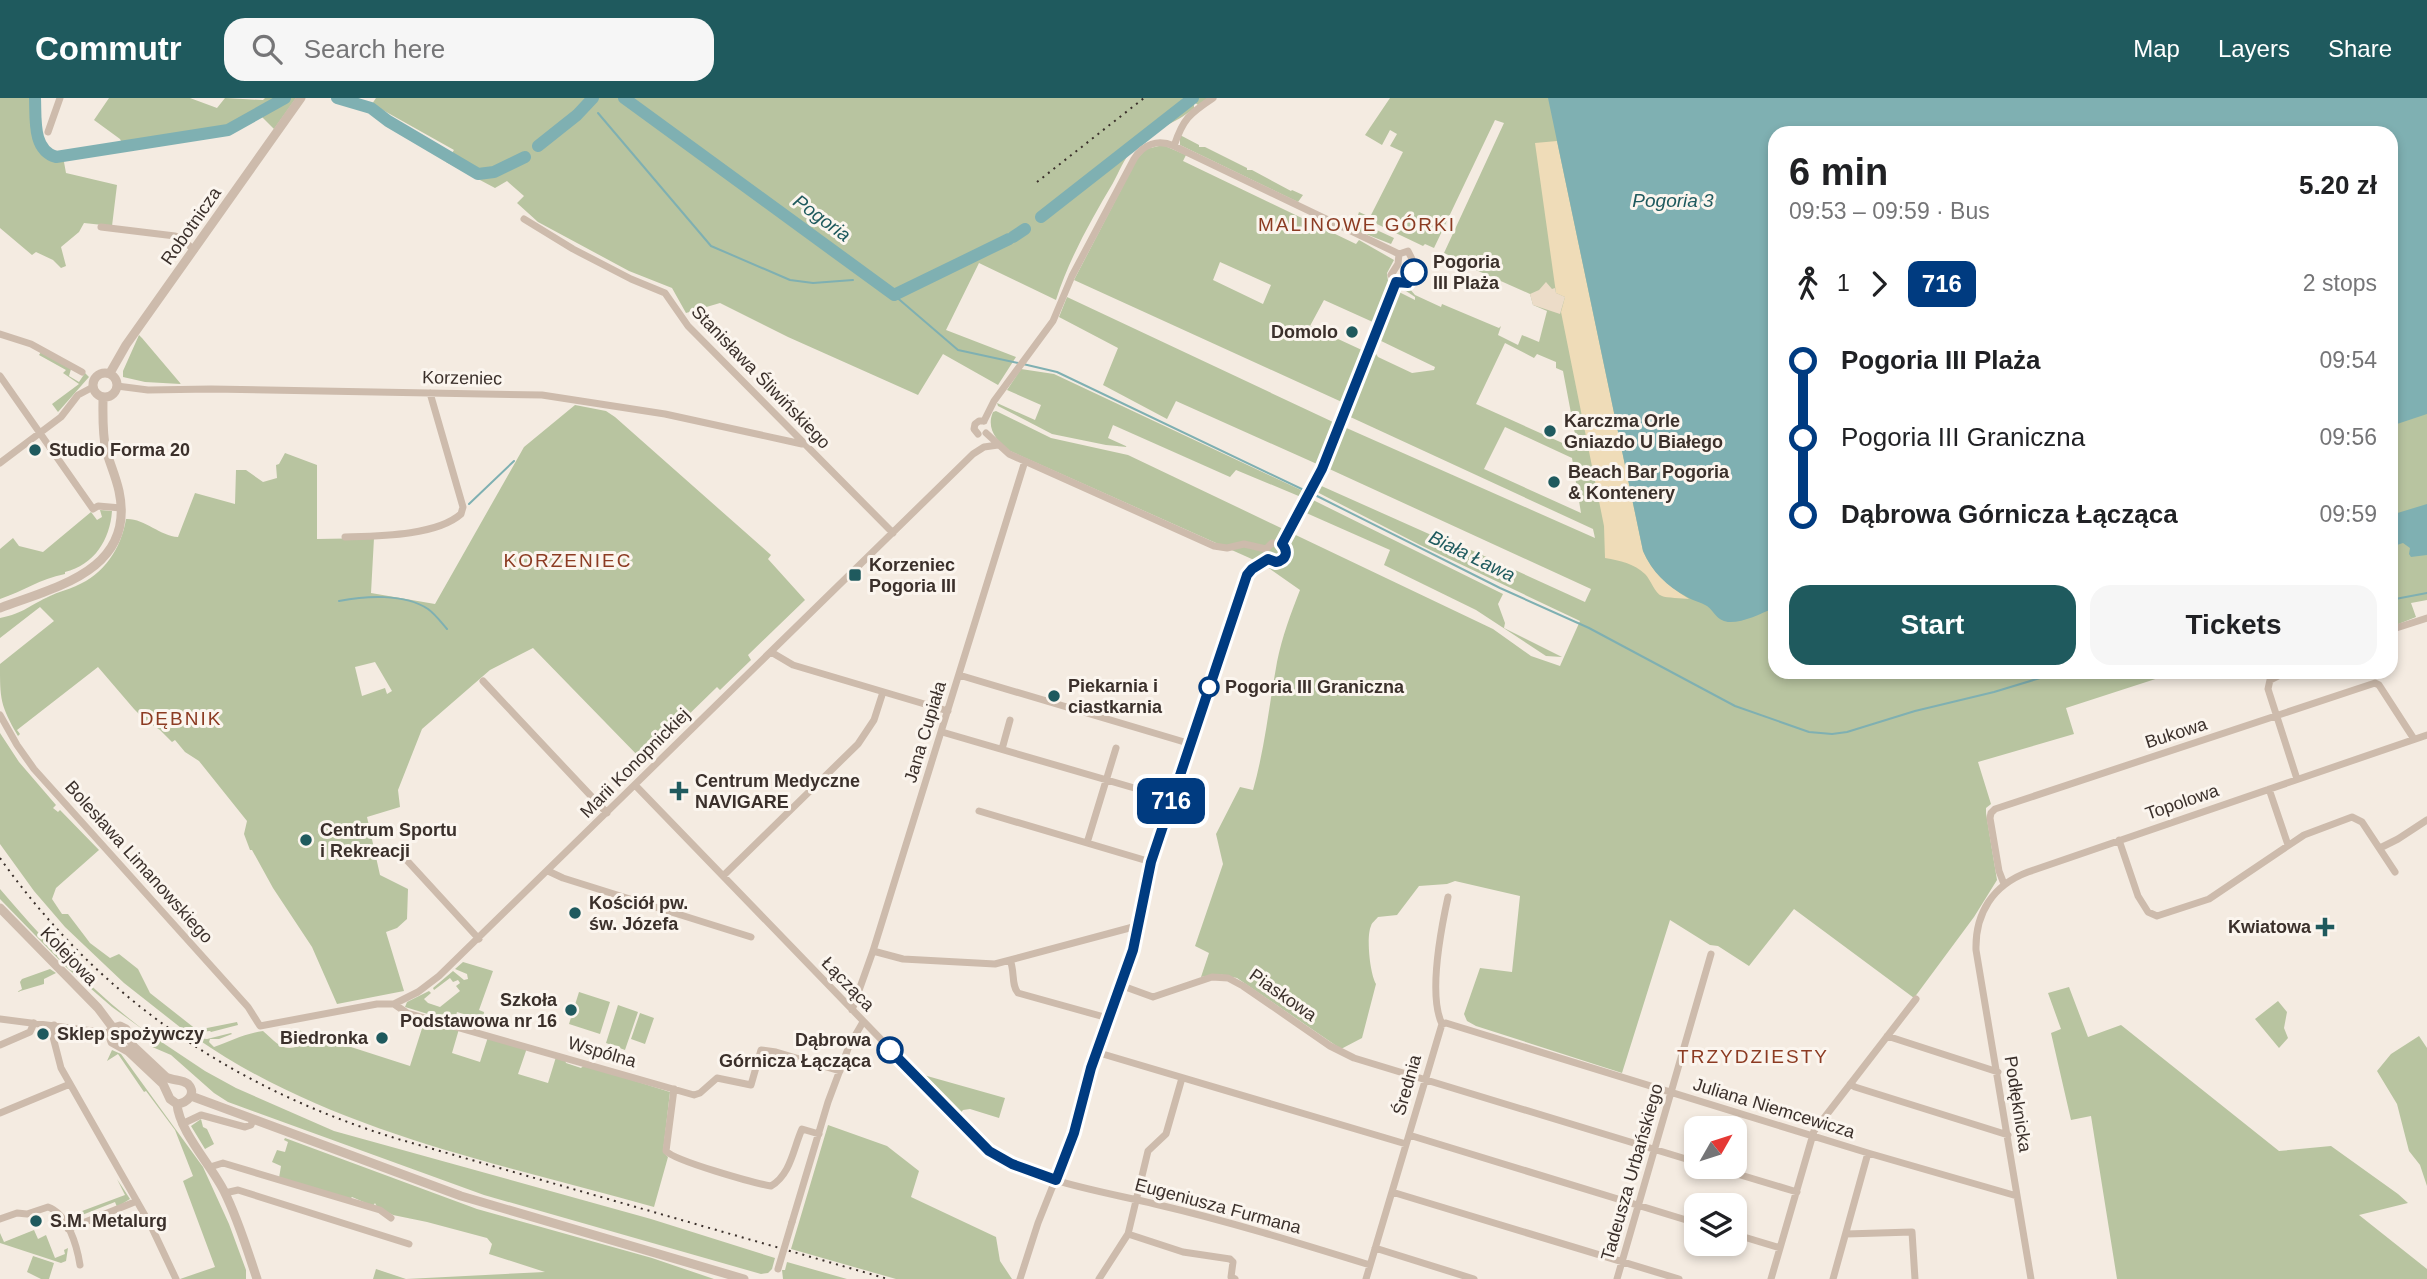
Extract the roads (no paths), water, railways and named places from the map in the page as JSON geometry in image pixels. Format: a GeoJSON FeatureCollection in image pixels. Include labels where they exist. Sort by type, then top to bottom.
{"type":"FeatureCollection","features":[{"type":"Feature","properties":{"kind":"street"},"geometry":{"type":"LineString","coordinates":[[48,132],[60,98]]}},
{"type":"Feature","properties":{"kind":"street","name":"Robotnicza"},"geometry":{"type":"LineString","coordinates":[[110,373],[124,347],[301,98]]}},
{"type":"Feature","properties":{"kind":"street"},"geometry":{"type":"LineString","coordinates":[[1174,146],[1185,120],[1213,98]]}},
{"type":"Feature","properties":{"kind":"street"},"geometry":{"type":"LineString","coordinates":[[984,421],[994,401],[1060,308],[1072,276],[1134,159],[1147,145],[1162,143],[1174,146],[1399,254],[1408,251],[1412,259],[1404,279],[1396,282],[1313,489],[1282,544]]}},
{"type":"Feature","properties":{"kind":"street","name":"Stanisława Śliwińskiego"},"geometry":{"type":"LineString","coordinates":[[524,219],[631,279],[665,293],[681,319],[893,533]]}},
{"type":"Feature","properties":{"kind":"street"},"geometry":{"type":"LineString","coordinates":[[101,227],[175,236],[194,250]]}},
{"type":"Feature","properties":{"kind":"street"},"geometry":{"type":"LineString","coordinates":[[1396,282],[1391,275],[1399,254]]}},
{"type":"Feature","properties":{"kind":"street"},"geometry":{"type":"LineString","coordinates":[[0,334],[31,344],[82,372]]}},
{"type":"Feature","properties":{"kind":"street"},"geometry":{"type":"LineString","coordinates":[[0,463],[62,415],[78,395],[93,387],[97,376],[110,373],[116,378],[117,387],[113,394],[103,397],[97,394],[93,387]]}},
{"type":"Feature","properties":{"kind":"street"},"geometry":{"type":"LineString","coordinates":[[0,376],[93,509],[98,506],[121,508]]}},
{"type":"Feature","properties":{"kind":"street","name":"Korzeniec"},"geometry":{"type":"LineString","coordinates":[[117,387],[153,391],[211,389],[542,395],[665,414],[802,444]]}},
{"type":"Feature","properties":{"kind":"street"},"geometry":{"type":"LineString","coordinates":[[345,537],[412,533],[455,519],[461,514],[463,507],[430,393]]}},
{"type":"Feature","properties":{"kind":"street"},"geometry":{"type":"LineString","coordinates":[[0,608],[71,582],[93,568],[113,542],[120,522],[121,508],[117,483],[105,445],[103,397]]}},
{"type":"Feature","properties":{"kind":"street"},"geometry":{"type":"LineString","coordinates":[[984,421],[979,421],[974,429],[1009,454],[1214,547],[1227,548],[1244,544],[1266,549]]}},
{"type":"Feature","properties":{"kind":"street"},"geometry":{"type":"LineString","coordinates":[[973,454],[982,433],[988,427],[984,421]]}},
{"type":"Feature","properties":{"kind":"street"},"geometry":{"type":"LineString","coordinates":[[973,454],[982,447],[998,445]]}},
{"type":"Feature","properties":{"kind":"street","name":"Marii Konopnickiej"},"geometry":{"type":"LineString","coordinates":[[260,1026],[376,1004],[394,1004],[428,985],[479,939],[973,454]]}},
{"type":"Feature","properties":{"kind":"street","name":"Jana Cupiała"},"geometry":{"type":"LineString","coordinates":[[852,1010],[873,951],[1025,461]]}},
{"type":"Feature","properties":{"kind":"street"},"geometry":{"type":"LineString","coordinates":[[1266,549],[1272,543],[1282,544]]}},
{"type":"Feature","properties":{"kind":"street"},"geometry":{"type":"LineString","coordinates":[[1268,559],[1276,562],[1284,559],[1286,553],[1282,544]]}},
{"type":"Feature","properties":{"kind":"street"},"geometry":{"type":"LineString","coordinates":[[1266,549],[1268,559]]}},
{"type":"Feature","properties":{"kind":"street"},"geometry":{"type":"LineString","coordinates":[[1030,1279],[1020,1278],[1038,1223],[1074,1133],[1096,1052],[1139,928],[1151,862],[1247,575],[1268,559]]}},
{"type":"Feature","properties":{"kind":"street"},"geometry":{"type":"LineString","coordinates":[[2398,627],[2425,617]]}},
{"type":"Feature","properties":{"kind":"street"},"geometry":{"type":"LineString","coordinates":[[771,652],[793,665],[948,711]]}},
{"type":"Feature","properties":{"kind":"street"},"geometry":{"type":"LineString","coordinates":[[959,676],[1191,744]]}},
{"type":"Feature","properties":{"kind":"street"},"geometry":{"type":"LineString","coordinates":[[2273,679],[2268,684],[2297,779]]}},
{"type":"Feature","properties":{"kind":"street"},"geometry":{"type":"LineString","coordinates":[[483,681],[607,813]]}},
{"type":"Feature","properties":{"kind":"street","name":"Bukowa"},"geometry":{"type":"LineString","coordinates":[[2004,884],[1992,831],[1992,811],[2377,683],[2414,739]]}},
{"type":"Feature","properties":{"kind":"street"},"geometry":{"type":"LineString","coordinates":[[723,876],[862,739],[874,720],[883,692]]}},
{"type":"Feature","properties":{"kind":"street","name":"Bolesława Limanowskiego"},"geometry":{"type":"LineString","coordinates":[[0,715],[34,769],[248,1007],[260,1026]]}},
{"type":"Feature","properties":{"kind":"street"},"geometry":{"type":"LineString","coordinates":[[1002,750],[1010,720]]}},
{"type":"Feature","properties":{"kind":"street"},"geometry":{"type":"LineString","coordinates":[[942,732],[1172,799]]}},
{"type":"Feature","properties":{"kind":"street","name":"Topolowa"},"geometry":{"type":"LineString","coordinates":[[1976,934],[1984,906],[2004,884],[2028,872],[2427,734]]}},
{"type":"Feature","properties":{"kind":"street"},"geometry":{"type":"LineString","coordinates":[[1087,843],[1116,748]]}},
{"type":"Feature","properties":{"kind":"street","name":"Łącząca"},"geometry":{"type":"LineString","coordinates":[[635,785],[989,1151],[1012,1164],[1056,1180]]}},
{"type":"Feature","properties":{"kind":"street"},"geometry":{"type":"LineString","coordinates":[[2269,789],[2288,845]]}},
{"type":"Feature","properties":{"kind":"street"},"geometry":{"type":"LineString","coordinates":[[979,811],[1151,862]]}},
{"type":"Feature","properties":{"kind":"street"},"geometry":{"type":"LineString","coordinates":[[2119,840],[2138,896],[2148,912],[2158,916],[2209,900],[2310,832],[2353,817],[2362,822],[2395,872]]}},
{"type":"Feature","properties":{"kind":"street"},"geometry":{"type":"LineString","coordinates":[[2379,848],[2427,820]]}},
{"type":"Feature","properties":{"kind":"street"},"geometry":{"type":"LineString","coordinates":[[401,854],[479,939]]}},
{"type":"Feature","properties":{"kind":"street"},"geometry":{"type":"LineString","coordinates":[[548,871],[751,937]]}},
{"type":"Feature","properties":{"kind":"street","name":"Średnia"},"geometry":{"type":"LineString","coordinates":[[1366,1279],[1442,1024],[1438,1014],[1437,955],[1448,897]]}},
{"type":"Feature","properties":{"kind":"street","name":"Kolejowa"},"geometry":{"type":"LineString","coordinates":[[0,908],[103,1015],[111,1031]]}},
{"type":"Feature","properties":{"kind":"street"},"geometry":{"type":"LineString","coordinates":[[873,951],[917,961],[995,964],[1133,926],[1139,928]]}},
{"type":"Feature","properties":{"kind":"street","name":"Podłęknicka"},"geometry":{"type":"LineString","coordinates":[[1976,934],[1976,950],[2031,1279]]}},
{"type":"Feature","properties":{"kind":"street","name":"Tadeusza Urbańskiego"},"geometry":{"type":"LineString","coordinates":[[1617,1279],[1712,954]]}},
{"type":"Feature","properties":{"kind":"street"},"geometry":{"type":"LineString","coordinates":[[1010,960],[1014,972],[1014,988],[1018,993],[1108,1018]]}},
{"type":"Feature","properties":{"kind":"street","name":"Piaskowa"},"geometry":{"type":"LineString","coordinates":[[1121,985],[1156,997],[1212,978],[1228,978],[1338,1051],[1684,1158]]}},
{"type":"Feature","properties":{"kind":"street"},"geometry":{"type":"LineString","coordinates":[[1772,1279],[1817,1127],[1916,999]]}},
{"type":"Feature","properties":{"kind":"street","name":"Wspólna"},"geometry":{"type":"LineString","coordinates":[[394,1004],[407,1013],[697,1095],[717,1078],[751,1085],[761,1050],[840,1071]]}},
{"type":"Feature","properties":{"kind":"street"},"geometry":{"type":"LineString","coordinates":[[96,1031],[103,1023],[103,1015]]}},
{"type":"Feature","properties":{"kind":"street"},"geometry":{"type":"LineString","coordinates":[[0,1019],[96,1031],[111,1031],[120,1026],[126,1028],[133,1046],[169,1079],[187,1083],[191,1096],[186,1102],[177,1104]]}},
{"type":"Feature","properties":{"kind":"street"},"geometry":{"type":"LineString","coordinates":[[776,1279],[840,1071],[863,1021]]}},
{"type":"Feature","properties":{"kind":"street"},"geometry":{"type":"LineString","coordinates":[[0,1045],[30,1032],[34,1023]]}},
{"type":"Feature","properties":{"kind":"street","name":"Juliana Niemcewicza"},"geometry":{"type":"LineString","coordinates":[[1442,1024],[1446,1023],[2017,1196]]}},
{"type":"Feature","properties":{"kind":"street"},"geometry":{"type":"LineString","coordinates":[[54,1025],[53,1037],[60,1065],[137,1201],[177,1279]]}},
{"type":"Feature","properties":{"kind":"street"},"geometry":{"type":"LineString","coordinates":[[111,1031],[112,1042],[128,1051],[163,1084],[170,1099],[177,1104],[182,1124],[225,1193],[257,1279]]}},
{"type":"Feature","properties":{"kind":"street"},"geometry":{"type":"LineString","coordinates":[[1886,1036],[1998,1072]]}},
{"type":"Feature","properties":{"kind":"street"},"geometry":{"type":"LineString","coordinates":[[1096,1052],[1406,1144]]}},
{"type":"Feature","properties":{"kind":"street"},"geometry":{"type":"LineString","coordinates":[[1099,1279],[1129,1234],[1148,1151],[1166,1134],[1182,1079]]}},
{"type":"Feature","properties":{"kind":"street"},"geometry":{"type":"LineString","coordinates":[[0,1113],[70,1084]]}},
{"type":"Feature","properties":{"kind":"street"},"geometry":{"type":"LineString","coordinates":[[1850,1084],[2008,1135]]}},
{"type":"Feature","properties":{"kind":"street"},"geometry":{"type":"LineString","coordinates":[[674,1089],[666,1149],[671,1156],[683,1160],[772,1185],[787,1170],[802,1129],[819,1134]]}},
{"type":"Feature","properties":{"kind":"street"},"geometry":{"type":"LineString","coordinates":[[191,1096],[481,1202],[744,1279]]}},
{"type":"Feature","properties":{"kind":"street"},"geometry":{"type":"LineString","coordinates":[[182,1124],[201,1115],[245,1127],[251,1125],[253,1120]]}},
{"type":"Feature","properties":{"kind":"street"},"geometry":{"type":"LineString","coordinates":[[1409,1135],[1684,1219]]}},
{"type":"Feature","properties":{"kind":"street"},"geometry":{"type":"LineString","coordinates":[[1833,1279],[1868,1153]]}},
{"type":"Feature","properties":{"kind":"street"},"geometry":{"type":"LineString","coordinates":[[210,1167],[223,1163],[380,1210],[391,1218]]}},
{"type":"Feature","properties":{"kind":"street"},"geometry":{"type":"LineString","coordinates":[[1747,1177],[1797,1192]]}},
{"type":"Feature","properties":{"kind":"street","name":"Eugeniusza Furmana"},"geometry":{"type":"LineString","coordinates":[[1056,1180],[1225,1222],[1370,1265]]}},
{"type":"Feature","properties":{"kind":"street"},"geometry":{"type":"LineString","coordinates":[[225,1193],[238,1190],[409,1244]]}},
{"type":"Feature","properties":{"kind":"street"},"geometry":{"type":"LineString","coordinates":[[1392,1192],[1679,1279]]}},
{"type":"Feature","properties":{"kind":"street"},"geometry":{"type":"LineString","coordinates":[[68,1229],[137,1201]]}},
{"type":"Feature","properties":{"kind":"street"},"geometry":{"type":"LineString","coordinates":[[0,1219],[48,1207],[61,1215],[80,1265]]}},
{"type":"Feature","properties":{"kind":"street"},"geometry":{"type":"LineString","coordinates":[[1846,1234],[1912,1232],[1915,1279]]}},
{"type":"Feature","properties":{"kind":"street"},"geometry":{"type":"LineString","coordinates":[[1129,1234],[1183,1252],[1230,1259],[1233,1262],[1231,1277],[1235,1279]]}},
{"type":"Feature","properties":{"kind":"street"},"geometry":{"type":"LineString","coordinates":[[1747,1238],[1780,1248]]}},
{"type":"Feature","properties":{"kind":"street"},"geometry":{"type":"LineString","coordinates":[[1376,1248],[1474,1279]]}},
{"type":"Feature","properties":{"kind":"water","name":"Pogoria 3"},"geometry":{"type":"Polygon","coordinates":[[[1548,98],[2427,98],[2427,414],[2398,424],[2398,126],[1768,126],[1768,610],[1745,620],[1724,621],[1707,606],[1680,593],[1667,583],[1656,572],[1643,551],[1548,98]]]}},
{"type":"Feature","properties":{"kind":"water"},"geometry":{"type":"Polygon","coordinates":[[[2427,504],[2427,555],[2411,557],[2410,548],[2403,543],[2398,545],[2398,513],[2427,504]]]}},
{"type":"Feature","properties":{"kind":"waterway"},"geometry":{"type":"LineString","coordinates":[[35,98],[39,141],[48,153],[56,157],[228,130],[285,98]]}},
{"type":"Feature","properties":{"kind":"waterway"},"geometry":{"type":"LineString","coordinates":[[337,98],[371,108],[388,121],[478,174],[494,172],[525,157]]}},
{"type":"Feature","properties":{"kind":"waterway"},"geometry":{"type":"LineString","coordinates":[[538,146],[577,115],[593,98]]}},
{"type":"Feature","properties":{"kind":"waterway","name":"Pogoria"},"geometry":{"type":"LineString","coordinates":[[624,98],[894,295],[1009,239]]}},
{"type":"Feature","properties":{"kind":"waterway","name":"Pogoria"},"geometry":{"type":"LineString","coordinates":[[1041,217],[1193,98]]}},
{"type":"Feature","properties":{"kind":"waterway"},"geometry":{"type":"LineString","coordinates":[[598,113],[711,246],[790,280],[813,283],[853,280]]}},
{"type":"Feature","properties":{"kind":"waterway","name":"Pogoria"},"geometry":{"type":"LineString","coordinates":[[1013,237],[1025,229]]}},
{"type":"Feature","properties":{"kind":"waterway","name":"Biała Ława"},"geometry":{"type":"LineString","coordinates":[[894,295],[958,350],[1018,363]]}},
{"type":"Feature","properties":{"kind":"waterway","name":"Biała Ława"},"geometry":{"type":"LineString","coordinates":[[1023,364],[1057,372],[1308,492]]}},
{"type":"Feature","properties":{"kind":"waterway"},"geometry":{"type":"LineString","coordinates":[[469,504],[514,461]]}},
{"type":"Feature","properties":{"kind":"waterway","name":"Biała Ława"},"geometry":{"type":"LineString","coordinates":[[1313,494],[1500,588],[1589,628],[1735,706],[1809,732],[1847,732],[2037,679]]}},
{"type":"Feature","properties":{"kind":"waterway","name":"Biała Ława"},"geometry":{"type":"LineString","coordinates":[[2398,598],[2427,593]]}},
{"type":"Feature","properties":{"kind":"waterway"},"geometry":{"type":"LineString","coordinates":[[339,601],[372,597],[408,600],[428,609],[447,629]]}},
{"type":"Feature","properties":{"kind":"railway"},"geometry":{"type":"LineString","coordinates":[[1037,182],[1144,98]]}},
{"type":"Feature","properties":{"kind":"railway"},"geometry":{"type":"LineString","coordinates":[[0,858],[39,909],[81,954],[127,996],[175,1033],[226,1065],[281,1094],[398,1139],[888,1279]]}},
{"type":"Feature","properties":{"kind":"place","name":"Pogoria III Plaża"},"geometry":{"type":"Point","coordinates":[1414,272]}},
{"type":"Feature","properties":{"kind":"place","name":"Domolo"},"geometry":{"type":"Point","coordinates":[1352,332]}},
{"type":"Feature","properties":{"kind":"place","name":"Karczma Orle Gniazdo U Białego"},"geometry":{"type":"Point","coordinates":[1550,431]}},
{"type":"Feature","properties":{"kind":"place","name":"Studio Forma 20"},"geometry":{"type":"Point","coordinates":[35,450]}},
{"type":"Feature","properties":{"kind":"place","name":"Beach Bar Pogoria & Kontenery"},"geometry":{"type":"Point","coordinates":[1554,482]}},
{"type":"Feature","properties":{"kind":"place","name":"Korzeniec Pogoria III"},"geometry":{"type":"Point","coordinates":[855,575]}},
{"type":"Feature","properties":{"kind":"place","name":"Pogoria III Graniczna"},"geometry":{"type":"Point","coordinates":[1209,687]}},
{"type":"Feature","properties":{"kind":"place","name":"Piekarnia i ciastkarnia"},"geometry":{"type":"Point","coordinates":[1054,696]}},
{"type":"Feature","properties":{"kind":"place","name":"Centrum Medyczne NAVIGARE"},"geometry":{"type":"Point","coordinates":[679,791]}},
{"type":"Feature","properties":{"kind":"place","name":"Centrum Sportu i Rekreacji"},"geometry":{"type":"Point","coordinates":[306,840]}},
{"type":"Feature","properties":{"kind":"place","name":"Kościół pw. św. Józefa"},"geometry":{"type":"Point","coordinates":[575,913]}},
{"type":"Feature","properties":{"kind":"place","name":"Kwiatowa"},"geometry":{"type":"Point","coordinates":[2325,927]}},
{"type":"Feature","properties":{"kind":"place","name":"Szkoła Podstawowa nr 16"},"geometry":{"type":"Point","coordinates":[571,1010]}},
{"type":"Feature","properties":{"kind":"place","name":"Sklep spożywczy"},"geometry":{"type":"Point","coordinates":[43,1034]}},
{"type":"Feature","properties":{"kind":"place","name":"Biedronka"},"geometry":{"type":"Point","coordinates":[382,1038]}},
{"type":"Feature","properties":{"kind":"place","name":"Dąbrowa Górnicza Łącząca"},"geometry":{"type":"Point","coordinates":[890,1050]}},
{"type":"Feature","properties":{"kind":"place","name":"S.M. Metalurg"},"geometry":{"type":"Point","coordinates":[36,1221]}},
{"type":"Feature","properties":{"kind":"district","name":"MALINOWE GÓRKI"},"geometry":{"type":"Point","coordinates":[1357,224]}},
{"type":"Feature","properties":{"kind":"district","name":"KORZENIEC"},"geometry":{"type":"Point","coordinates":[568,560]}},
{"type":"Feature","properties":{"kind":"district","name":"DĘBNIK"},"geometry":{"type":"Point","coordinates":[181,718]}},
{"type":"Feature","properties":{"kind":"district","name":"TRZYDZIESTY"},"geometry":{"type":"Point","coordinates":[1753,1056]}}]}
